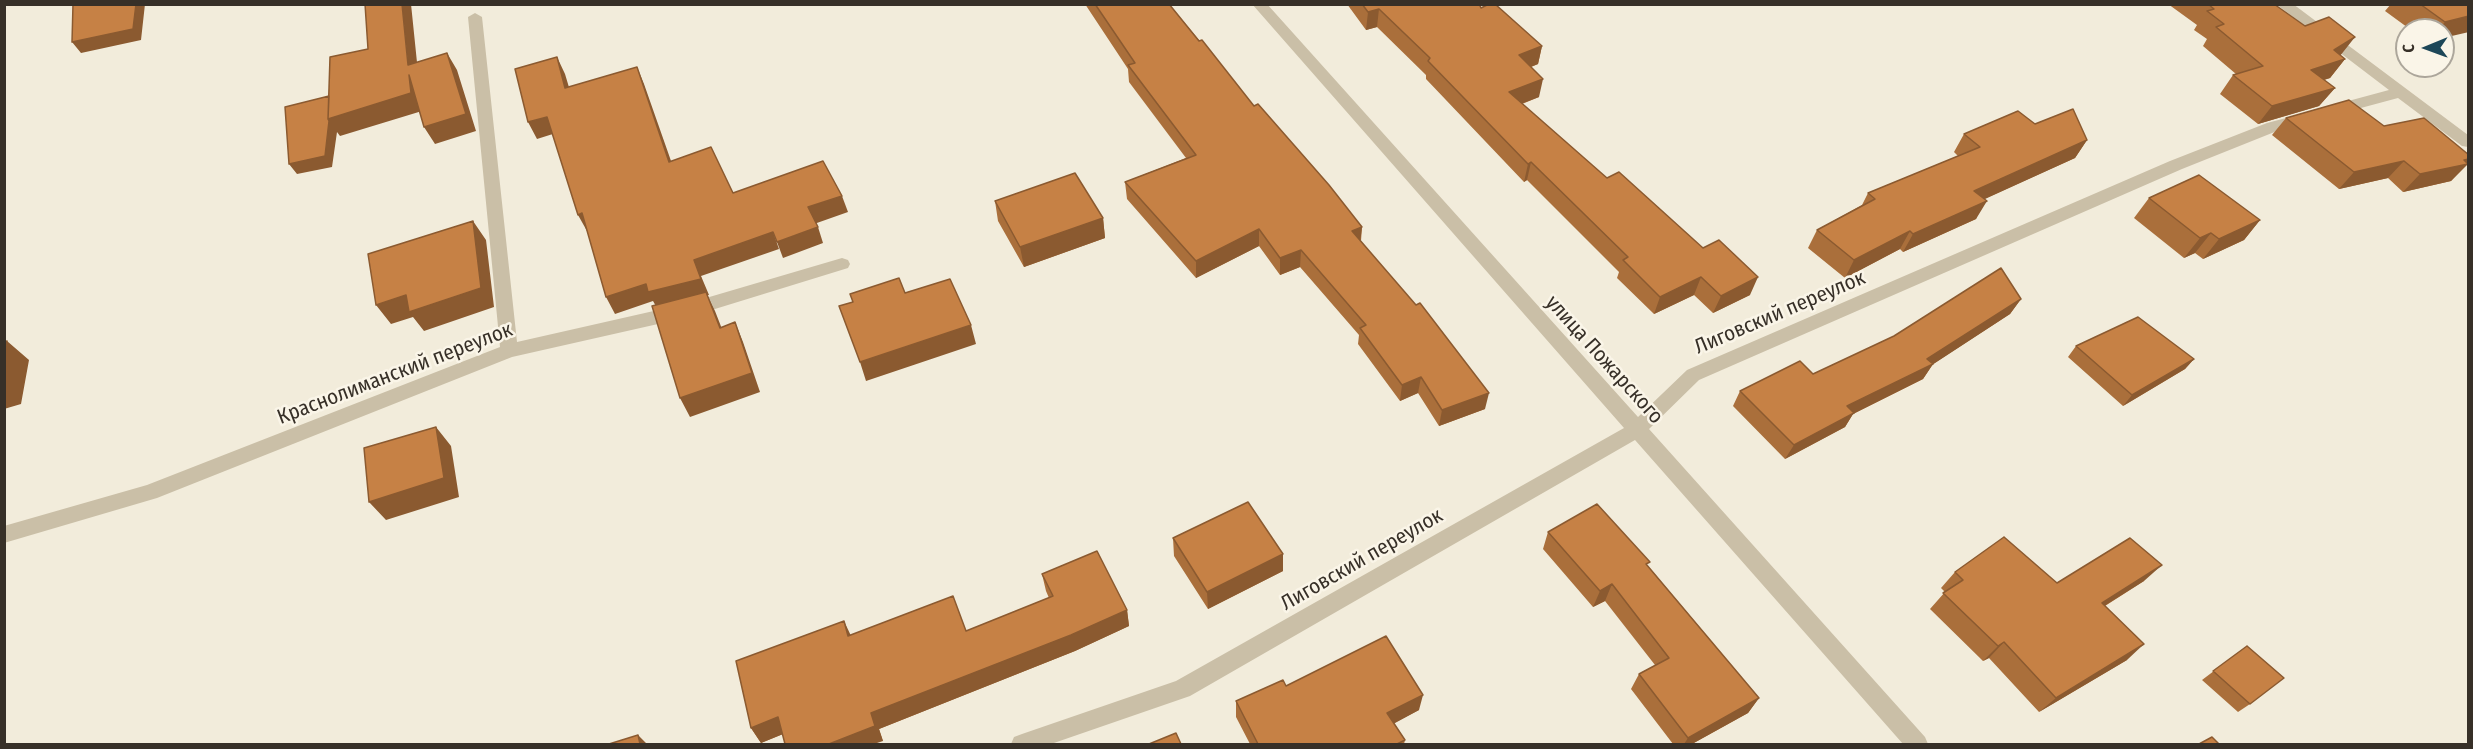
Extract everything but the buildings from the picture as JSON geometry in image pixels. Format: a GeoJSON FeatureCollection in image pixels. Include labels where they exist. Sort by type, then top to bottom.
{"type":"FeatureCollection","features":[{"type":"Feature","properties":{"kind":"street","name":"улица Пожарского"},"geometry":{"type":"LineString","coordinates":[[1259,4],[1917,744]]}},
{"type":"Feature","properties":{"kind":"street"},"geometry":{"type":"LineString","coordinates":[[2283,4],[2469,142]]}},
{"type":"Feature","properties":{"kind":"street"},"geometry":{"type":"LineString","coordinates":[[476,17],[509,351]]}},
{"type":"Feature","properties":{"kind":"street","name":"Лиговский переулок"},"geometry":{"type":"LineString","coordinates":[[1022,744],[1182,689],[1636,430],[1693,375],[2176,165],[2272,127],[2401,92]]}},
{"type":"Feature","properties":{"kind":"street","name":"Краснолиманский переулок"},"geometry":{"type":"LineString","coordinates":[[4,535],[150,492],[509,351],[689,310],[842,264]]}}]}
